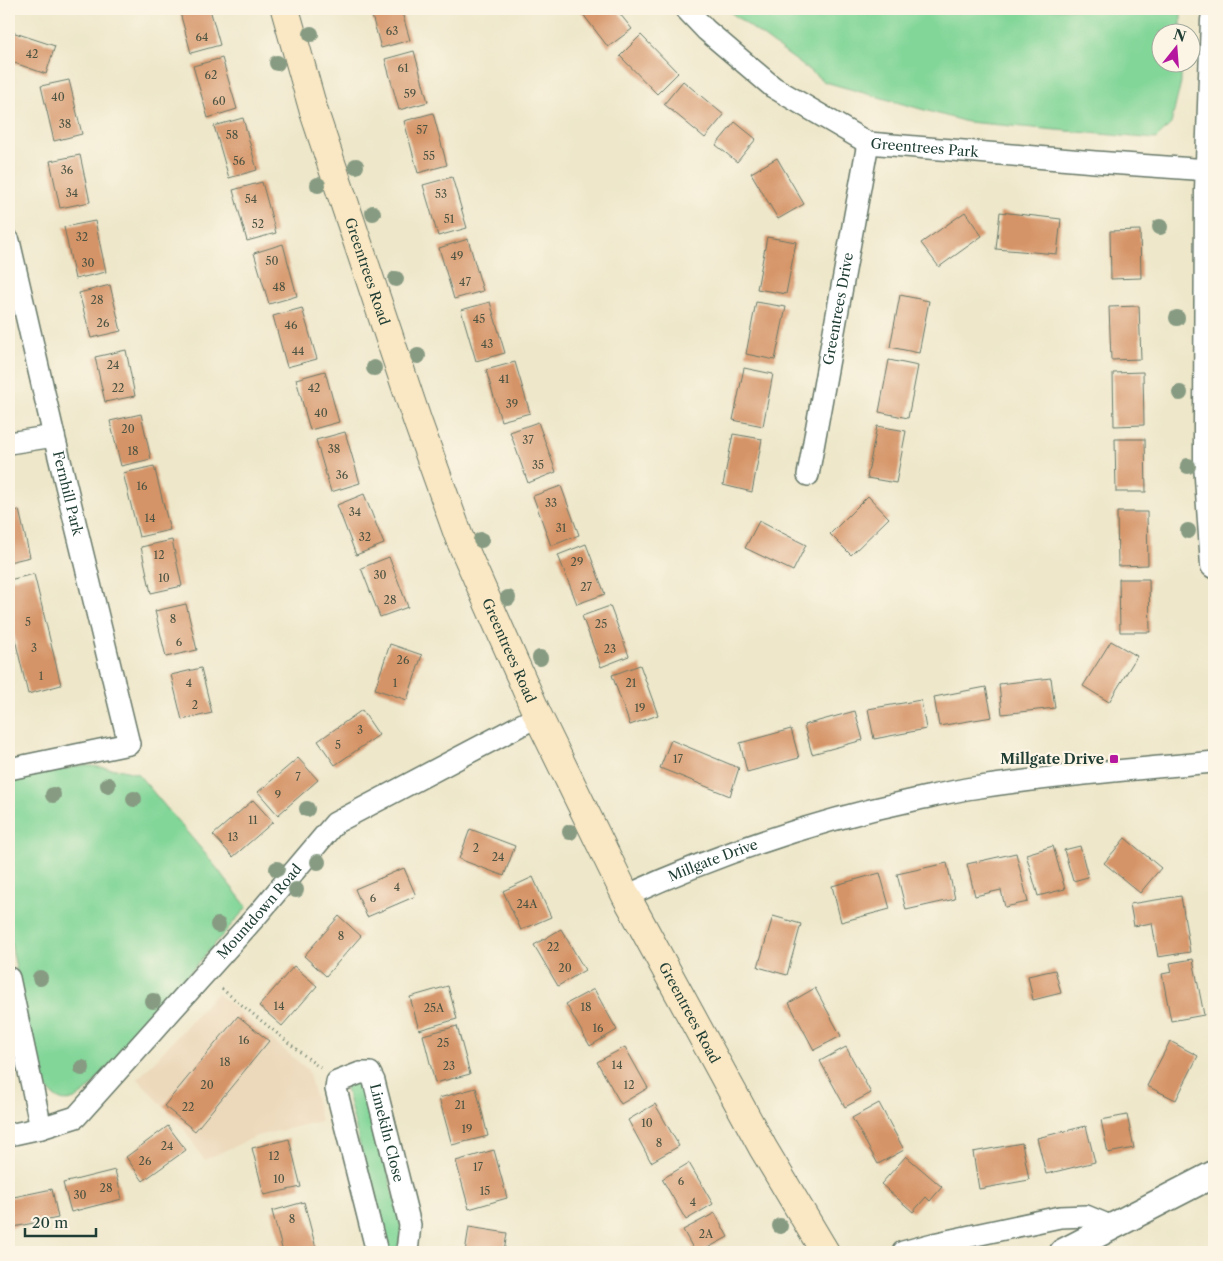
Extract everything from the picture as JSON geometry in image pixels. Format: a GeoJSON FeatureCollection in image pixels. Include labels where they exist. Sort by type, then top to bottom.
{"type":"FeatureCollection","features":[{"type":"Feature","properties":{"kind":"main road","name":"Greentrees Road"},"geometry":{"type":"LineString","coordinates":[[284,9],[314,112],[414,411],[459,537],[538,716],[626,896],[763,1148],[825,1252]]}},
{"type":"Feature","properties":{"kind":"street","name":"Greentrees Park"},"geometry":{"type":"LineString","coordinates":[[686,9],[706,30],[773,87],[868,143],[1208,170]]}},
{"type":"Feature","properties":{"kind":"street"},"geometry":{"type":"LineString","coordinates":[[1214,20],[1208,170],[1208,464],[1214,565]]}},
{"type":"Feature","properties":{"kind":"street","name":"Greentrees Drive"},"geometry":{"type":"LineString","coordinates":[[808,475],[868,143]]}},
{"type":"Feature","properties":{"kind":"street","name":"Fernhill Park"},"geometry":{"type":"LineString","coordinates":[[9,241],[129,744],[9,768]]}},
{"type":"Feature","properties":{"kind":"street"},"geometry":{"type":"LineString","coordinates":[[9,443],[54,436]]}},
{"type":"Feature","properties":{"kind":"street","name":"Mountdown Road"},"geometry":{"type":"LineString","coordinates":[[9,1135],[41,1128],[76,1117],[259,913],[335,822],[538,716]]}},
{"type":"Feature","properties":{"kind":"street","name":"Millgate Drive"},"geometry":{"type":"LineString","coordinates":[[626,896],[695,866],[778,836],[867,810],[972,788],[1214,762]]}},
{"type":"Feature","properties":{"kind":"street"},"geometry":{"type":"LineString","coordinates":[[9,978],[41,1128]]}},
{"type":"Feature","properties":{"kind":"street","name":"Limekiln Close"},"geometry":{"type":"LineString","coordinates":[[377,1252],[336,1090],[337,1082],[360,1074],[370,1073],[374,1081],[410,1225],[407,1252]]}},
{"type":"Feature","properties":{"kind":"street"},"geometry":{"type":"LineString","coordinates":[[1063,1252],[1214,1174]]}},
{"type":"Feature","properties":{"kind":"street"},"geometry":{"type":"LineString","coordinates":[[903,1252],[1060,1216],[1086,1216],[1103,1222],[1109,1228]]}},
{"type":"Feature","properties":{"kind":"path"},"geometry":{"type":"LineString","coordinates":[[219,987],[325,1071]]}},
{"type":"Feature","properties":{"kind":"shaded area"},"geometry":{"type":"Polygon","coordinates":[[[217,993],[308,1070],[321,1121],[257,1136],[204,1160],[184,1129],[138,1079],[217,993]]]}},
{"type":"Feature","properties":{"kind":"green space"},"geometry":{"type":"Polygon","coordinates":[[[726,9],[1181,9],[1181,22],[1150,22],[1150,72],[1181,72],[1181,82],[1171,124],[1156,139],[967,122],[825,82],[726,9]]]}},
{"type":"Feature","properties":{"kind":"green space"},"geometry":{"type":"Polygon","coordinates":[[[83,765],[123,770],[138,774],[208,857],[247,907],[88,1090],[72,1100],[65,1101],[54,1096],[38,1076],[9,933],[9,781],[83,765]]]}},
{"type":"Feature","properties":{"kind":"green space"},"geometry":{"type":"Polygon","coordinates":[[[365,1080],[402,1229],[397,1252],[386,1252],[345,1084],[365,1080]]]}},
{"type":"Feature","properties":{"kind":"building"},"geometry":{"type":"Polygon","coordinates":[[[179,9],[210,9],[220,45],[191,53],[179,9]]]}},
{"type":"Feature","properties":{"kind":"building"},"geometry":{"type":"Polygon","coordinates":[[[370,9],[401,9],[410,40],[381,48],[370,9]]]}},
{"type":"Feature","properties":{"kind":"building"},"geometry":{"type":"Polygon","coordinates":[[[579,9],[616,9],[632,29],[608,47],[579,9]]]}},
{"type":"Feature","properties":{"kind":"building"},"geometry":{"type":"Polygon","coordinates":[[[9,31],[55,46],[46,74],[9,61],[9,31]]]}},
{"type":"Feature","properties":{"kind":"building"},"geometry":{"type":"Polygon","coordinates":[[[641,35],[678,73],[657,94],[620,56],[641,35]]]}},
{"type":"Feature","properties":{"kind":"building"},"geometry":{"type":"Polygon","coordinates":[[[414,51],[428,102],[399,110],[385,59],[414,51]]]}},
{"type":"Feature","properties":{"kind":"building"},"geometry":{"type":"Polygon","coordinates":[[[222,58],[237,109],[208,118],[193,66],[222,58]]]}},
{"type":"Feature","properties":{"kind":"building"},"geometry":{"type":"Polygon","coordinates":[[[69,80],[82,134],[54,141],[41,86],[69,80]]]}},
{"type":"Feature","properties":{"kind":"building"},"geometry":{"type":"Polygon","coordinates":[[[683,81],[724,115],[705,138],[664,104],[683,81]]]}},
{"type":"Feature","properties":{"kind":"building"},"geometry":{"type":"Polygon","coordinates":[[[433,113],[447,165],[418,173],[404,121],[433,113]]]}},
{"type":"Feature","properties":{"kind":"building"},"geometry":{"type":"Polygon","coordinates":[[[243,118],[257,170],[229,178],[214,126],[243,118]]]}},
{"type":"Feature","properties":{"kind":"building"},"geometry":{"type":"Polygon","coordinates":[[[735,122],[756,139],[737,162],[716,145],[735,122]]]}},
{"type":"Feature","properties":{"kind":"building"},"geometry":{"type":"Polygon","coordinates":[[[80,155],[90,202],[60,208],[50,161],[80,155]]]}},
{"type":"Feature","properties":{"kind":"building"},"geometry":{"type":"Polygon","coordinates":[[[777,158],[804,204],[778,219],[751,173],[777,158]]]}},
{"type":"Feature","properties":{"kind":"building"},"geometry":{"type":"Polygon","coordinates":[[[452,177],[467,228],[438,236],[423,185],[452,177]]]}},
{"type":"Feature","properties":{"kind":"building"},"geometry":{"type":"Polygon","coordinates":[[[262,182],[276,233],[247,241],[233,190],[262,182]]]}},
{"type":"Feature","properties":{"kind":"building"},"geometry":{"type":"Polygon","coordinates":[[[965,212],[982,236],[939,267],[921,243],[965,212]]]}},
{"type":"Feature","properties":{"kind":"building"},"geometry":{"type":"Polygon","coordinates":[[[1000,212],[1061,219],[1057,254],[996,249],[1000,212]]]}},
{"type":"Feature","properties":{"kind":"building"},"geometry":{"type":"Polygon","coordinates":[[[95,221],[106,272],[75,279],[64,227],[95,221]]]}},
{"type":"Feature","properties":{"kind":"building"},"geometry":{"type":"Polygon","coordinates":[[[1140,230],[1141,278],[1111,279],[1110,231],[1140,230]]]}},
{"type":"Feature","properties":{"kind":"building"},"geometry":{"type":"Polygon","coordinates":[[[767,237],[796,242],[786,294],[757,289],[767,237]]]}},
{"type":"Feature","properties":{"kind":"building"},"geometry":{"type":"Polygon","coordinates":[[[468,239],[483,291],[454,299],[439,248],[468,239]]]}},
{"type":"Feature","properties":{"kind":"building"},"geometry":{"type":"Polygon","coordinates":[[[283,244],[297,296],[269,304],[254,253],[283,244]]]}},
{"type":"Feature","properties":{"kind":"building"},"geometry":{"type":"Polygon","coordinates":[[[110,285],[121,331],[91,338],[79,293],[110,285]]]}},
{"type":"Feature","properties":{"kind":"building"},"geometry":{"type":"Polygon","coordinates":[[[900,295],[929,301],[919,353],[890,347],[900,295]]]}},
{"type":"Feature","properties":{"kind":"building"},"geometry":{"type":"Polygon","coordinates":[[[490,302],[505,353],[476,361],[461,310],[490,302]]]}},
{"type":"Feature","properties":{"kind":"building"},"geometry":{"type":"Polygon","coordinates":[[[756,302],[786,307],[775,360],[746,354],[756,302]]]}},
{"type":"Feature","properties":{"kind":"building"},"geometry":{"type":"Polygon","coordinates":[[[1139,306],[1141,359],[1111,360],[1109,307],[1139,306]]]}},
{"type":"Feature","properties":{"kind":"building"},"geometry":{"type":"Polygon","coordinates":[[[302,308],[317,359],[287,367],[273,316],[302,308]]]}},
{"type":"Feature","properties":{"kind":"building"},"geometry":{"type":"Polygon","coordinates":[[[126,350],[135,396],[105,402],[95,357],[126,350]]]}},
{"type":"Feature","properties":{"kind":"building"},"geometry":{"type":"Polygon","coordinates":[[[889,360],[918,366],[908,418],[879,412],[889,360]]]}},
{"type":"Feature","properties":{"kind":"building"},"geometry":{"type":"Polygon","coordinates":[[[515,362],[530,413],[501,421],[486,370],[515,362]]]}},
{"type":"Feature","properties":{"kind":"building"},"geometry":{"type":"Polygon","coordinates":[[[744,368],[773,374],[763,426],[733,420],[744,368]]]}},
{"type":"Feature","properties":{"kind":"building"},"geometry":{"type":"Polygon","coordinates":[[[325,371],[339,422],[310,430],[296,379],[325,371]]]}},
{"type":"Feature","properties":{"kind":"building"},"geometry":{"type":"Polygon","coordinates":[[[1143,372],[1144,425],[1114,426],[1113,373],[1143,372]]]}},
{"type":"Feature","properties":{"kind":"building"},"geometry":{"type":"Polygon","coordinates":[[[141,414],[151,459],[121,466],[110,421],[141,414]]]}},
{"type":"Feature","properties":{"kind":"building"},"geometry":{"type":"Polygon","coordinates":[[[538,422],[556,472],[528,483],[510,432],[538,422]]]}},
{"type":"Feature","properties":{"kind":"building"},"geometry":{"type":"Polygon","coordinates":[[[877,426],[906,431],[896,483],[867,478],[877,426]]]}},
{"type":"Feature","properties":{"kind":"building"},"geometry":{"type":"Polygon","coordinates":[[[345,432],[360,483],[331,492],[316,440],[345,432]]]}},
{"type":"Feature","properties":{"kind":"building"},"geometry":{"type":"Polygon","coordinates":[[[733,434],[762,439],[752,492],[723,485],[733,434]]]}},
{"type":"Feature","properties":{"kind":"building"},"geometry":{"type":"Polygon","coordinates":[[[1115,439],[1145,439],[1146,492],[1116,492],[1115,439]]]}},
{"type":"Feature","properties":{"kind":"building"},"geometry":{"type":"Polygon","coordinates":[[[154,466],[170,530],[139,537],[123,473],[154,466]]]}},
{"type":"Feature","properties":{"kind":"building"},"geometry":{"type":"Polygon","coordinates":[[[561,486],[579,535],[551,546],[533,496],[561,486]]]}},
{"type":"Feature","properties":{"kind":"building"},"geometry":{"type":"Polygon","coordinates":[[[364,494],[384,544],[356,555],[337,505],[364,494]]]}},
{"type":"Feature","properties":{"kind":"building"},"geometry":{"type":"Polygon","coordinates":[[[868,496],[889,518],[851,555],[830,534],[868,496]]]}},
{"type":"Feature","properties":{"kind":"building"},"geometry":{"type":"Polygon","coordinates":[[[19,510],[30,557],[9,562],[9,512],[19,510]]]}},
{"type":"Feature","properties":{"kind":"building"},"geometry":{"type":"Polygon","coordinates":[[[1117,512],[1147,512],[1148,565],[1118,566],[1117,512]]]}},
{"type":"Feature","properties":{"kind":"building"},"geometry":{"type":"Polygon","coordinates":[[[759,521],[806,545],[793,571],[745,548],[759,521]]]}},
{"type":"Feature","properties":{"kind":"building"},"geometry":{"type":"Polygon","coordinates":[[[172,540],[182,586],[151,593],[141,547],[172,540]]]}},
{"type":"Feature","properties":{"kind":"building"},"geometry":{"type":"Polygon","coordinates":[[[586,544],[605,594],[577,604],[558,555],[586,544]]]}},
{"type":"Feature","properties":{"kind":"building"},"geometry":{"type":"Polygon","coordinates":[[[389,557],[408,607],[380,617],[361,568],[389,557]]]}},
{"type":"Feature","properties":{"kind":"building"},"geometry":{"type":"Polygon","coordinates":[[[34,574],[61,685],[28,694],[9,614],[9,580],[34,574]]]}},
{"type":"Feature","properties":{"kind":"building"},"geometry":{"type":"Polygon","coordinates":[[[1119,579],[1149,579],[1150,632],[1120,632],[1119,579]]]}},
{"type":"Feature","properties":{"kind":"building"},"geometry":{"type":"Polygon","coordinates":[[[186,604],[197,650],[166,657],[155,611],[186,604]]]}},
{"type":"Feature","properties":{"kind":"building"},"geometry":{"type":"Polygon","coordinates":[[[610,606],[629,656],[601,667],[582,616],[610,606]]]}},
{"type":"Feature","properties":{"kind":"building"},"geometry":{"type":"Polygon","coordinates":[[[1111,641],[1137,656],[1109,702],[1083,686],[1111,641]]]}},
{"type":"Feature","properties":{"kind":"building"},"geometry":{"type":"Polygon","coordinates":[[[390,644],[422,655],[407,700],[375,689],[390,644]]]}},
{"type":"Feature","properties":{"kind":"building"},"geometry":{"type":"Polygon","coordinates":[[[640,665],[658,715],[630,725],[612,675],[640,665]]]}},
{"type":"Feature","properties":{"kind":"building"},"geometry":{"type":"Polygon","coordinates":[[[201,668],[212,713],[182,720],[171,675],[201,668]]]}},
{"type":"Feature","properties":{"kind":"building"},"geometry":{"type":"Polygon","coordinates":[[[1051,678],[1055,708],[1002,714],[999,684],[1051,678]]]}},
{"type":"Feature","properties":{"kind":"building"},"geometry":{"type":"Polygon","coordinates":[[[986,687],[992,717],[939,726],[934,697],[986,687]]]}},
{"type":"Feature","properties":{"kind":"building"},"geometry":{"type":"Polygon","coordinates":[[[921,700],[926,729],[874,739],[868,709],[921,700]]]}},
{"type":"Feature","properties":{"kind":"building"},"geometry":{"type":"Polygon","coordinates":[[[362,710],[379,735],[335,765],[318,741],[362,710]]]}},
{"type":"Feature","properties":{"kind":"building"},"geometry":{"type":"Polygon","coordinates":[[[855,711],[863,740],[812,754],[804,725],[855,711]]]}},
{"type":"Feature","properties":{"kind":"building"},"geometry":{"type":"Polygon","coordinates":[[[791,729],[799,758],[747,772],[740,743],[791,729]]]}},
{"type":"Feature","properties":{"kind":"building"},"geometry":{"type":"Polygon","coordinates":[[[671,740],[739,768],[730,796],[660,768],[671,740]]]}},
{"type":"Feature","properties":{"kind":"building"},"geometry":{"type":"Polygon","coordinates":[[[298,758],[318,780],[278,815],[258,792],[298,758]]]}},
{"type":"Feature","properties":{"kind":"building"},"geometry":{"type":"Polygon","coordinates":[[[253,800],[273,822],[233,857],[213,835],[253,800]]]}},
{"type":"Feature","properties":{"kind":"building"},"geometry":{"type":"Polygon","coordinates":[[[470,829],[515,846],[504,876],[459,859],[470,829]]]}},
{"type":"Feature","properties":{"kind":"building"},"geometry":{"type":"Polygon","coordinates":[[[1125,838],[1161,868],[1140,893],[1104,863],[1125,838]]]}},
{"type":"Feature","properties":{"kind":"building"},"geometry":{"type":"Polygon","coordinates":[[[1053,846],[1065,889],[1038,896],[1026,854],[1053,846]]]}},
{"type":"Feature","properties":{"kind":"building"},"geometry":{"type":"Polygon","coordinates":[[[1080,846],[1088,877],[1073,881],[1064,850],[1080,846]]]}},
{"type":"Feature","properties":{"kind":"building"},"geometry":{"type":"Polygon","coordinates":[[[1016,853],[1028,902],[1005,907],[1001,890],[975,896],[967,864],[1016,853]]]}},
{"type":"Feature","properties":{"kind":"building"},"geometry":{"type":"Polygon","coordinates":[[[947,863],[955,899],[906,910],[897,874],[947,863]]]}},
{"type":"Feature","properties":{"kind":"building"},"geometry":{"type":"Polygon","coordinates":[[[404,868],[416,896],[367,917],[355,889],[404,868]]]}},
{"type":"Feature","properties":{"kind":"building"},"geometry":{"type":"Polygon","coordinates":[[[880,873],[890,909],[841,922],[832,886],[880,873]]]}},
{"type":"Feature","properties":{"kind":"building"},"geometry":{"type":"Polygon","coordinates":[[[533,877],[551,917],[521,930],[503,891],[533,877]]]}},
{"type":"Feature","properties":{"kind":"building"},"geometry":{"type":"Polygon","coordinates":[[[1181,896],[1190,952],[1158,957],[1152,923],[1134,926],[1130,904],[1181,896]]]}},
{"type":"Feature","properties":{"kind":"building"},"geometry":{"type":"Polygon","coordinates":[[[339,916],[361,936],[326,976],[304,956],[339,916]]]}},
{"type":"Feature","properties":{"kind":"building"},"geometry":{"type":"Polygon","coordinates":[[[773,916],[801,924],[787,975],[758,967],[773,916]]]}},
{"type":"Feature","properties":{"kind":"building"},"geometry":{"type":"Polygon","coordinates":[[[561,929],[585,970],[558,986],[534,945],[561,929]]]}},
{"type":"Feature","properties":{"kind":"building"},"geometry":{"type":"Polygon","coordinates":[[[1193,959],[1204,1015],[1171,1021],[1162,974],[1172,972],[1170,963],[1193,959]]]}},
{"type":"Feature","properties":{"kind":"building"},"geometry":{"type":"Polygon","coordinates":[[[294,966],[317,986],[282,1026],[259,1006],[294,966]]]}},
{"type":"Feature","properties":{"kind":"building"},"geometry":{"type":"Polygon","coordinates":[[[1055,970],[1061,993],[1033,1000],[1028,976],[1055,970]]]}},
{"type":"Feature","properties":{"kind":"building"},"geometry":{"type":"Polygon","coordinates":[[[448,986],[457,1019],[419,1030],[410,997],[448,986]]]}},
{"type":"Feature","properties":{"kind":"building"},"geometry":{"type":"Polygon","coordinates":[[[815,988],[841,1036],[814,1050],[789,1003],[815,988]]]}},
{"type":"Feature","properties":{"kind":"building"},"geometry":{"type":"Polygon","coordinates":[[[594,989],[617,1030],[590,1046],[566,1004],[594,989]]]}},
{"type":"Feature","properties":{"kind":"building"},"geometry":{"type":"Polygon","coordinates":[[[238,1016],[269,1041],[195,1131],[164,1106],[238,1016]]]}},
{"type":"Feature","properties":{"kind":"building"},"geometry":{"type":"Polygon","coordinates":[[[457,1026],[470,1074],[435,1083],[423,1035],[457,1026]]]}},
{"type":"Feature","properties":{"kind":"building"},"geometry":{"type":"Polygon","coordinates":[[[1170,1041],[1198,1056],[1176,1100],[1147,1086],[1170,1041]]]}},
{"type":"Feature","properties":{"kind":"building"},"geometry":{"type":"Polygon","coordinates":[[[625,1047],[648,1088],[621,1104],[597,1062],[625,1047]]]}},
{"type":"Feature","properties":{"kind":"building"},"geometry":{"type":"Polygon","coordinates":[[[846,1047],[871,1093],[845,1107],[820,1061],[846,1047]]]}},
{"type":"Feature","properties":{"kind":"building"},"geometry":{"type":"Polygon","coordinates":[[[476,1088],[488,1136],[452,1145],[439,1098],[476,1088]]]}},
{"type":"Feature","properties":{"kind":"building"},"geometry":{"type":"Polygon","coordinates":[[[879,1103],[904,1150],[878,1164],[852,1118],[879,1103]]]}},
{"type":"Feature","properties":{"kind":"building"},"geometry":{"type":"Polygon","coordinates":[[[655,1104],[679,1146],[651,1162],[628,1120],[655,1104]]]}},
{"type":"Feature","properties":{"kind":"building"},"geometry":{"type":"Polygon","coordinates":[[[1127,1115],[1134,1148],[1108,1153],[1101,1120],[1127,1115]]]}},
{"type":"Feature","properties":{"kind":"building"},"geometry":{"type":"Polygon","coordinates":[[[168,1126],[186,1150],[143,1181],[126,1157],[168,1126]]]}},
{"type":"Feature","properties":{"kind":"building"},"geometry":{"type":"Polygon","coordinates":[[[1086,1126],[1095,1162],[1046,1174],[1037,1138],[1086,1126]]]}},
{"type":"Feature","properties":{"kind":"building"},"geometry":{"type":"Polygon","coordinates":[[[289,1139],[301,1187],[264,1195],[252,1148],[289,1139]]]}},
{"type":"Feature","properties":{"kind":"building"},"geometry":{"type":"Polygon","coordinates":[[[1022,1143],[1029,1180],[979,1189],[973,1152],[1022,1143]]]}},
{"type":"Feature","properties":{"kind":"building"},"geometry":{"type":"Polygon","coordinates":[[[494,1150],[507,1198],[469,1209],[456,1161],[494,1150]]]}},
{"type":"Feature","properties":{"kind":"building"},"geometry":{"type":"Polygon","coordinates":[[[906,1156],[942,1187],[930,1201],[926,1197],[913,1212],[881,1184],[906,1156]]]}},
{"type":"Feature","properties":{"kind":"building"},"geometry":{"type":"Polygon","coordinates":[[[689,1163],[713,1204],[686,1220],[662,1179],[689,1163]]]}},
{"type":"Feature","properties":{"kind":"building"},"geometry":{"type":"Polygon","coordinates":[[[115,1170],[122,1199],[71,1212],[63,1183],[115,1170]]]}},
{"type":"Feature","properties":{"kind":"building"},"geometry":{"type":"Polygon","coordinates":[[[52,1189],[58,1218],[9,1228],[9,1198],[52,1189]]]}},
{"type":"Feature","properties":{"kind":"building"},"geometry":{"type":"Polygon","coordinates":[[[304,1202],[317,1252],[283,1252],[272,1211],[304,1202]]]}},
{"type":"Feature","properties":{"kind":"building"},"geometry":{"type":"Polygon","coordinates":[[[715,1213],[728,1237],[700,1252],[695,1252],[683,1230],[715,1213]]]}},
{"type":"Feature","properties":{"kind":"building"},"geometry":{"type":"Polygon","coordinates":[[[469,1227],[507,1233],[504,1252],[465,1252],[469,1227]]]}},
{"type":"Feature","properties":{"kind":"place","name":"Millgate Drive"},"geometry":{"type":"Point","coordinates":[1114,759]}}]}
